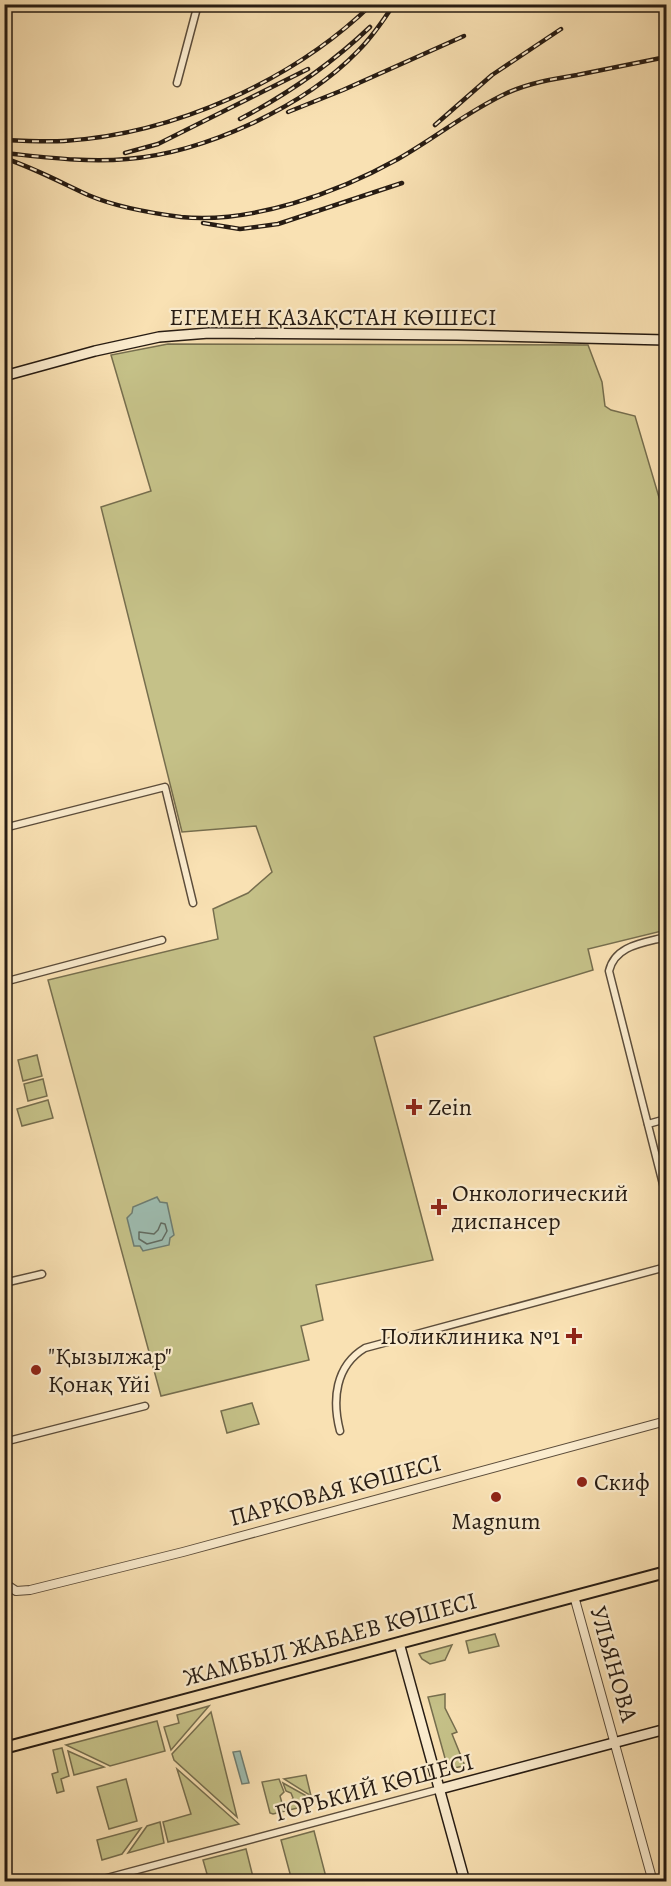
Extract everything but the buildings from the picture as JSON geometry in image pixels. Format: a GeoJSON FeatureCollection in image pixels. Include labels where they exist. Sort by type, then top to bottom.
{"type":"FeatureCollection","features":[{"type":"Feature","properties":{"kind":"main road","name":"ЕГЕМЕН ҚАЗАҚСТАН КӨШЕСІ"},"geometry":{"type":"LineString","coordinates":[[4,376],[95,351],[159,337],[186,334],[457,334],[666,340]]}},
{"type":"Feature","properties":{"kind":"main road","name":"ЖАМБЫЛ ЖАБАЕВ КӨШЕСІ"},"geometry":{"type":"LineString","coordinates":[[4,1748],[666,1572]]}},
{"type":"Feature","properties":{"kind":"main road"},"geometry":{"type":"LineString","coordinates":[[399,1642],[465,1881]]}},
{"type":"Feature","properties":{"kind":"main road","name":"ГОРЬКИЙ КӨШЕСІ"},"geometry":{"type":"LineString","coordinates":[[440,1789],[666,1729]]}},
{"type":"Feature","properties":{"kind":"street"},"geometry":{"type":"LineString","coordinates":[[177,83],[198,4]]}},
{"type":"Feature","properties":{"kind":"street"},"geometry":{"type":"LineString","coordinates":[[4,828],[165,786],[192,903]]}},
{"type":"Feature","properties":{"kind":"street"},"geometry":{"type":"LineString","coordinates":[[666,937],[623,950],[613,959],[609,976],[666,1196]]}},
{"type":"Feature","properties":{"kind":"street"},"geometry":{"type":"LineString","coordinates":[[4,982],[162,940]]}},
{"type":"Feature","properties":{"kind":"street"},"geometry":{"type":"LineString","coordinates":[[648,1124],[666,1119]]}},
{"type":"Feature","properties":{"kind":"street"},"geometry":{"type":"LineString","coordinates":[[340,1431],[335,1406],[339,1380],[351,1359],[365,1348],[666,1267]]}},
{"type":"Feature","properties":{"kind":"street"},"geometry":{"type":"LineString","coordinates":[[4,1283],[42,1274]]}},
{"type":"Feature","properties":{"kind":"street"},"geometry":{"type":"LineString","coordinates":[[4,1442],[145,1406]]}},
{"type":"Feature","properties":{"kind":"street","name":"ПАРКОВАЯ КӨШЕСІ"},"geometry":{"type":"LineString","coordinates":[[4,1583],[14,1590],[30,1590],[183,1552],[666,1421]]}},
{"type":"Feature","properties":{"kind":"street","name":"УЛЬЯНОВА"},"geometry":{"type":"LineString","coordinates":[[574,1596],[653,1881]]}},
{"type":"Feature","properties":{"kind":"street","name":"ГОРЬКИЙ КӨШЕСІ"},"geometry":{"type":"LineString","coordinates":[[92,1881],[440,1789]]}},
{"type":"Feature","properties":{"kind":"shaded area"},"geometry":{"type":"Polygon","coordinates":[[[168,344],[588,345],[602,382],[605,406],[611,410],[635,416],[666,521],[666,930],[588,949],[593,970],[374,1037],[433,1260],[316,1285],[323,1320],[301,1326],[309,1360],[161,1396],[48,980],[218,939],[213,909],[248,893],[272,872],[256,826],[182,832],[101,507],[151,491],[111,355],[168,344]]]}},
{"type":"Feature","properties":{"kind":"shaded area"},"geometry":{"type":"Polygon","coordinates":[[[37,1055],[42,1076],[23,1081],[18,1060],[37,1055]]]}},
{"type":"Feature","properties":{"kind":"shaded area"},"geometry":{"type":"Polygon","coordinates":[[[43,1079],[47,1096],[28,1101],[24,1084],[43,1079]]]}},
{"type":"Feature","properties":{"kind":"shaded area"},"geometry":{"type":"Polygon","coordinates":[[[48,1100],[53,1118],[22,1126],[17,1109],[48,1100]]]}},
{"type":"Feature","properties":{"kind":"shaded area"},"geometry":{"type":"Polygon","coordinates":[[[252,1403],[259,1424],[227,1433],[221,1411],[252,1403]]]}},
{"type":"Feature","properties":{"kind":"shaded area"},"geometry":{"type":"Polygon","coordinates":[[[495,1634],[499,1646],[469,1653],[466,1641],[495,1634]]]}},
{"type":"Feature","properties":{"kind":"shaded area"},"geometry":{"type":"Polygon","coordinates":[[[452,1645],[445,1660],[430,1664],[419,1654],[452,1645]]]}},
{"type":"Feature","properties":{"kind":"shaded area"},"geometry":{"type":"Polygon","coordinates":[[[445,1694],[445,1708],[457,1732],[452,1734],[465,1766],[448,1769],[428,1697],[445,1694]]]}},
{"type":"Feature","properties":{"kind":"shaded area"},"geometry":{"type":"Polygon","coordinates":[[[209,1706],[171,1750],[164,1727],[179,1723],[177,1715],[209,1706]]]}},
{"type":"Feature","properties":{"kind":"shaded area"},"geometry":{"type":"Polygon","coordinates":[[[211,1712],[237,1817],[174,1760],[172,1754],[211,1712]]]}},
{"type":"Feature","properties":{"kind":"shaded area"},"geometry":{"type":"Polygon","coordinates":[[[157,1721],[165,1751],[110,1766],[66,1745],[157,1721]]]}},
{"type":"Feature","properties":{"kind":"shaded area"},"geometry":{"type":"Polygon","coordinates":[[[62,1748],[69,1776],[61,1779],[64,1791],[57,1793],[52,1774],[58,1772],[53,1750],[62,1748]]]}},
{"type":"Feature","properties":{"kind":"shaded area"},"geometry":{"type":"Polygon","coordinates":[[[68,1751],[104,1767],[74,1775],[68,1751]]]}},
{"type":"Feature","properties":{"kind":"shaded area"},"geometry":{"type":"Polygon","coordinates":[[[177,1769],[239,1824],[168,1842],[163,1822],[191,1814],[177,1769]]]}},
{"type":"Feature","properties":{"kind":"shaded area"},"geometry":{"type":"Polygon","coordinates":[[[306,1775],[311,1796],[284,1779],[306,1775]]]}},
{"type":"Feature","properties":{"kind":"shaded area"},"geometry":{"type":"Polygon","coordinates":[[[126,1779],[137,1821],[109,1829],[97,1787],[126,1779]]]}},
{"type":"Feature","properties":{"kind":"shaded area"},"geometry":{"type":"Polygon","coordinates":[[[279,1779],[284,1792],[280,1796],[282,1803],[290,1803],[293,1798],[291,1793],[286,1791],[283,1783],[312,1799],[314,1804],[270,1813],[262,1782],[279,1779]]]}},
{"type":"Feature","properties":{"kind":"shaded area"},"geometry":{"type":"Polygon","coordinates":[[[160,1822],[164,1843],[128,1853],[147,1826],[160,1822]]]}},
{"type":"Feature","properties":{"kind":"shaded area"},"geometry":{"type":"Polygon","coordinates":[[[141,1828],[122,1854],[102,1860],[97,1840],[141,1828]]]}},
{"type":"Feature","properties":{"kind":"shaded area"},"geometry":{"type":"Polygon","coordinates":[[[314,1831],[327,1881],[292,1881],[281,1840],[314,1831]]]}},
{"type":"Feature","properties":{"kind":"shaded area"},"geometry":{"type":"Polygon","coordinates":[[[246,1849],[254,1881],[209,1881],[203,1860],[246,1849]]]}},
{"type":"Feature","properties":{"kind":"water"},"geometry":{"type":"Polygon","coordinates":[[[157,1197],[160,1202],[167,1203],[174,1235],[170,1238],[169,1245],[143,1251],[140,1246],[134,1246],[127,1218],[132,1213],[133,1207],[157,1197]]]}},
{"type":"Feature","properties":{"kind":"water"},"geometry":{"type":"Polygon","coordinates":[[[240,1751],[249,1783],[242,1784],[233,1752],[240,1751]]]}},
{"type":"Feature","properties":{"kind":"railway"},"geometry":{"type":"LineString","coordinates":[[4,140],[64,141],[106,136],[189,115],[230,99],[306,57],[341,32],[372,4]]}},
{"type":"Feature","properties":{"kind":"railway"},"geometry":{"type":"LineString","coordinates":[[4,153],[81,160],[127,159],[157,155],[220,137],[251,124],[310,91],[358,51],[394,4]]}},
{"type":"Feature","properties":{"kind":"railway"},"geometry":{"type":"LineString","coordinates":[[240,119],[308,78],[370,27]]}},
{"type":"Feature","properties":{"kind":"railway"},"geometry":{"type":"LineString","coordinates":[[435,125],[492,75],[561,29]]}},
{"type":"Feature","properties":{"kind":"railway"},"geometry":{"type":"LineString","coordinates":[[288,112],[464,36]]}},
{"type":"Feature","properties":{"kind":"railway"},"geometry":{"type":"LineString","coordinates":[[4,158],[88,195],[122,206],[181,217],[236,216],[293,203],[374,172],[412,151],[479,108],[515,90],[550,80],[666,57]]}},
{"type":"Feature","properties":{"kind":"railway"},"geometry":{"type":"LineString","coordinates":[[125,153],[158,144],[308,69]]}},
{"type":"Feature","properties":{"kind":"railway"},"geometry":{"type":"LineString","coordinates":[[203,223],[240,229],[278,224],[402,183]]}},
{"type":"Feature","properties":{"kind":"place","name":"Zein"},"geometry":{"type":"Point","coordinates":[414,1107]}},
{"type":"Feature","properties":{"kind":"place","name":"Онкологический диспансер"},"geometry":{"type":"Point","coordinates":[439,1207]}},
{"type":"Feature","properties":{"kind":"place","name":"Поликлиника №1"},"geometry":{"type":"Point","coordinates":[574,1336]}},
{"type":"Feature","properties":{"kind":"place","name":"\"Қызылжар\" Қонақ Үйі"},"geometry":{"type":"Point","coordinates":[36,1370]}},
{"type":"Feature","properties":{"kind":"place","name":"Скиф"},"geometry":{"type":"Point","coordinates":[582,1482]}},
{"type":"Feature","properties":{"kind":"place","name":"Magnum"},"geometry":{"type":"Point","coordinates":[496,1497]}}]}
